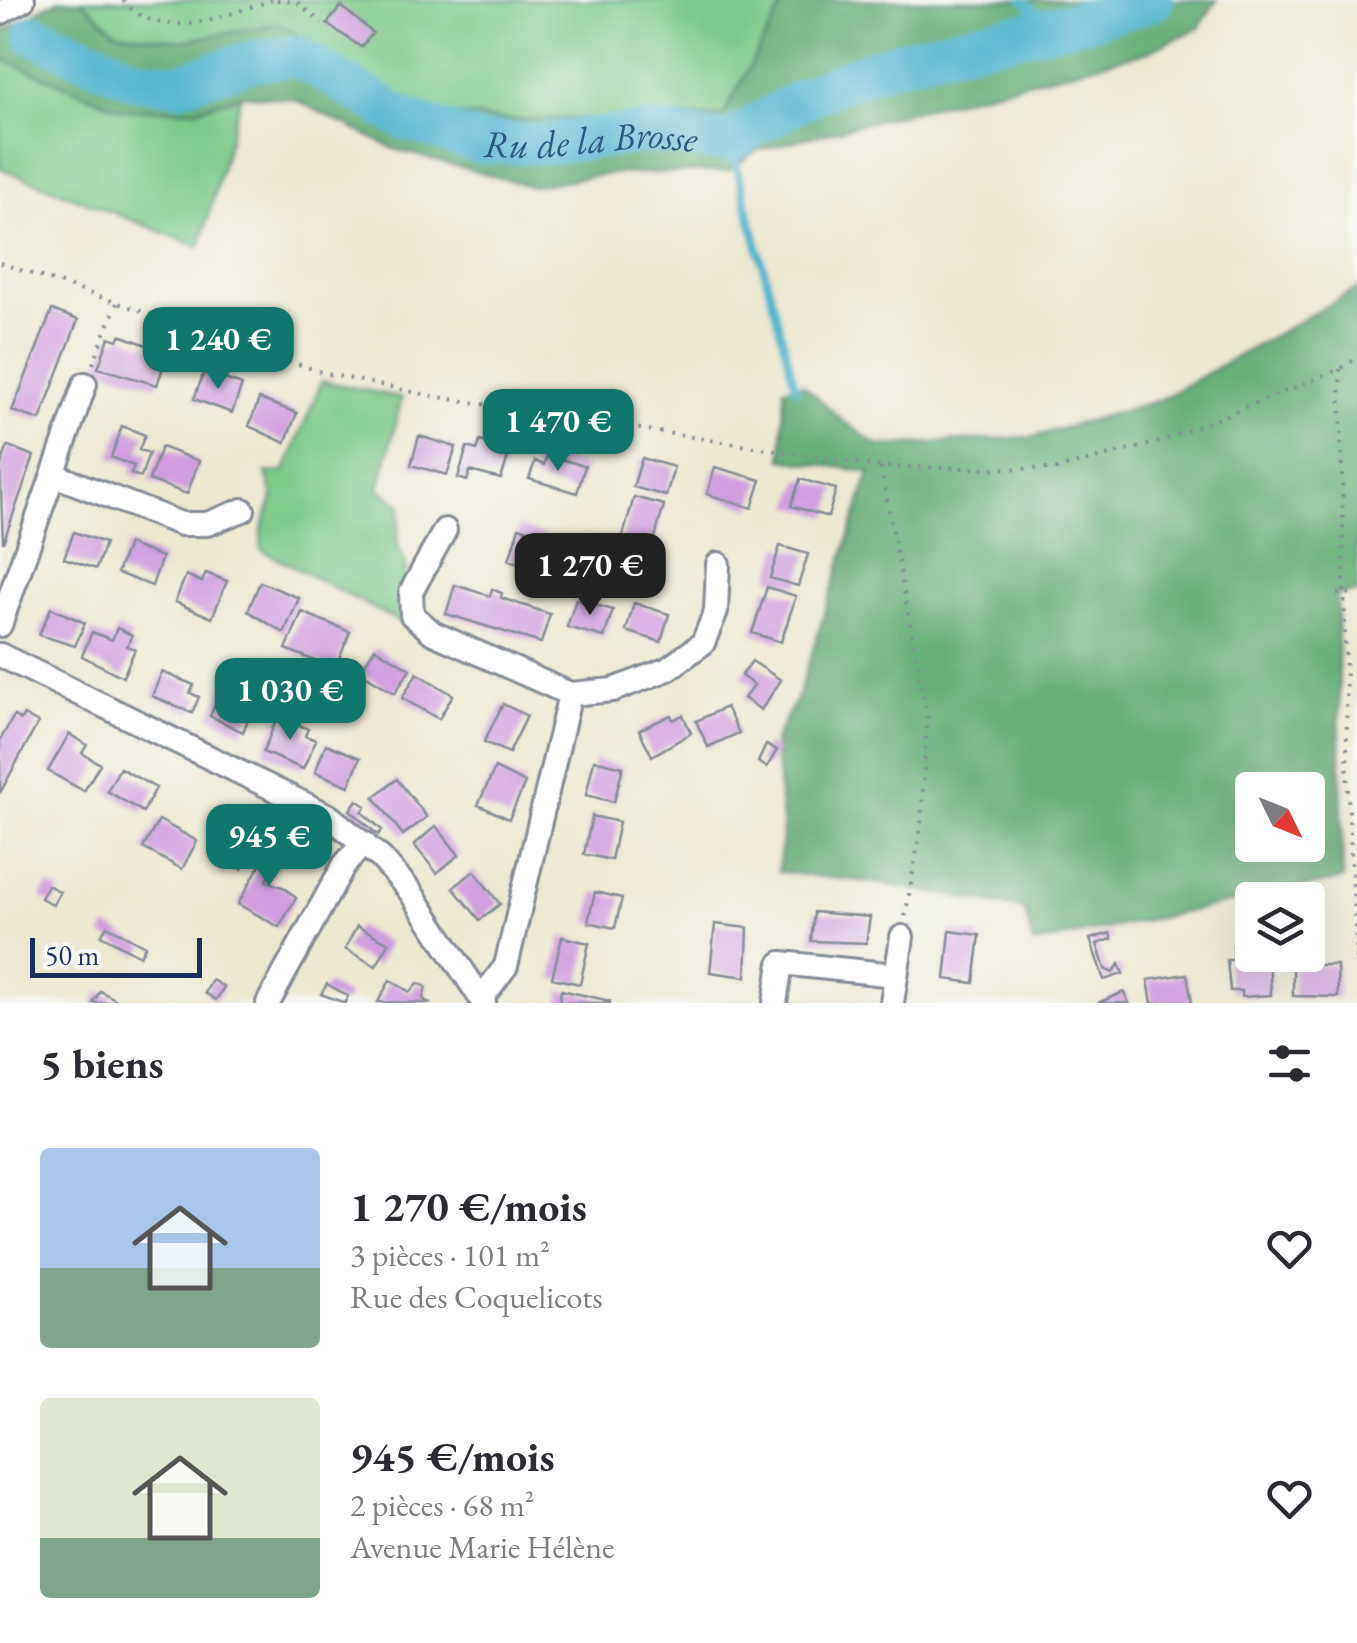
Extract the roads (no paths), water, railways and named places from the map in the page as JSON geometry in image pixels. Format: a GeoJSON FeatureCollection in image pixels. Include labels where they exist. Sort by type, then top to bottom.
{"type":"FeatureCollection","features":[{"type":"Feature","properties":{"kind":"street"},"geometry":{"type":"LineString","coordinates":[[0,13],[23,0]]}},
{"type":"Feature","properties":{"kind":"street"},"geometry":{"type":"LineString","coordinates":[[0,625],[86,384]]}},
{"type":"Feature","properties":{"kind":"street"},"geometry":{"type":"LineString","coordinates":[[54,475],[180,524],[208,524],[243,510]]}},
{"type":"Feature","properties":{"kind":"street"},"geometry":{"type":"LineString","coordinates":[[445,530],[412,592],[412,615],[433,633],[570,694],[614,690],[668,669],[703,643],[716,611],[718,564]]}},
{"type":"Feature","properties":{"kind":"street"},"geometry":{"type":"LineString","coordinates":[[4,666],[298,797],[364,842],[410,891],[482,1001],[506,966],[570,694]]}},
{"type":"Feature","properties":{"kind":"street"},"geometry":{"type":"LineString","coordinates":[[268,1003],[344,866],[364,842]]}},
{"type":"Feature","properties":{"kind":"street"},"geometry":{"type":"LineString","coordinates":[[892,1003],[902,937]]}},
{"type":"Feature","properties":{"kind":"street"},"geometry":{"type":"LineString","coordinates":[[774,1003],[780,963],[895,975]]}},
{"type":"Feature","properties":{"kind":"waterway"},"geometry":{"type":"LineString","coordinates":[[1023,0],[1054,29]]}},
{"type":"Feature","properties":{"kind":"waterway","name":"Ru de la Brosse"},"geometry":{"type":"LineString","coordinates":[[35,35],[136,79],[179,84],[252,61],[297,56],[404,119],[479,143],[540,144],[649,133],[730,142],[794,104],[889,64],[1093,18],[1153,0]]}},
{"type":"Feature","properties":{"kind":"waterway"},"geometry":{"type":"LineString","coordinates":[[730,142],[796,389]]}}]}
